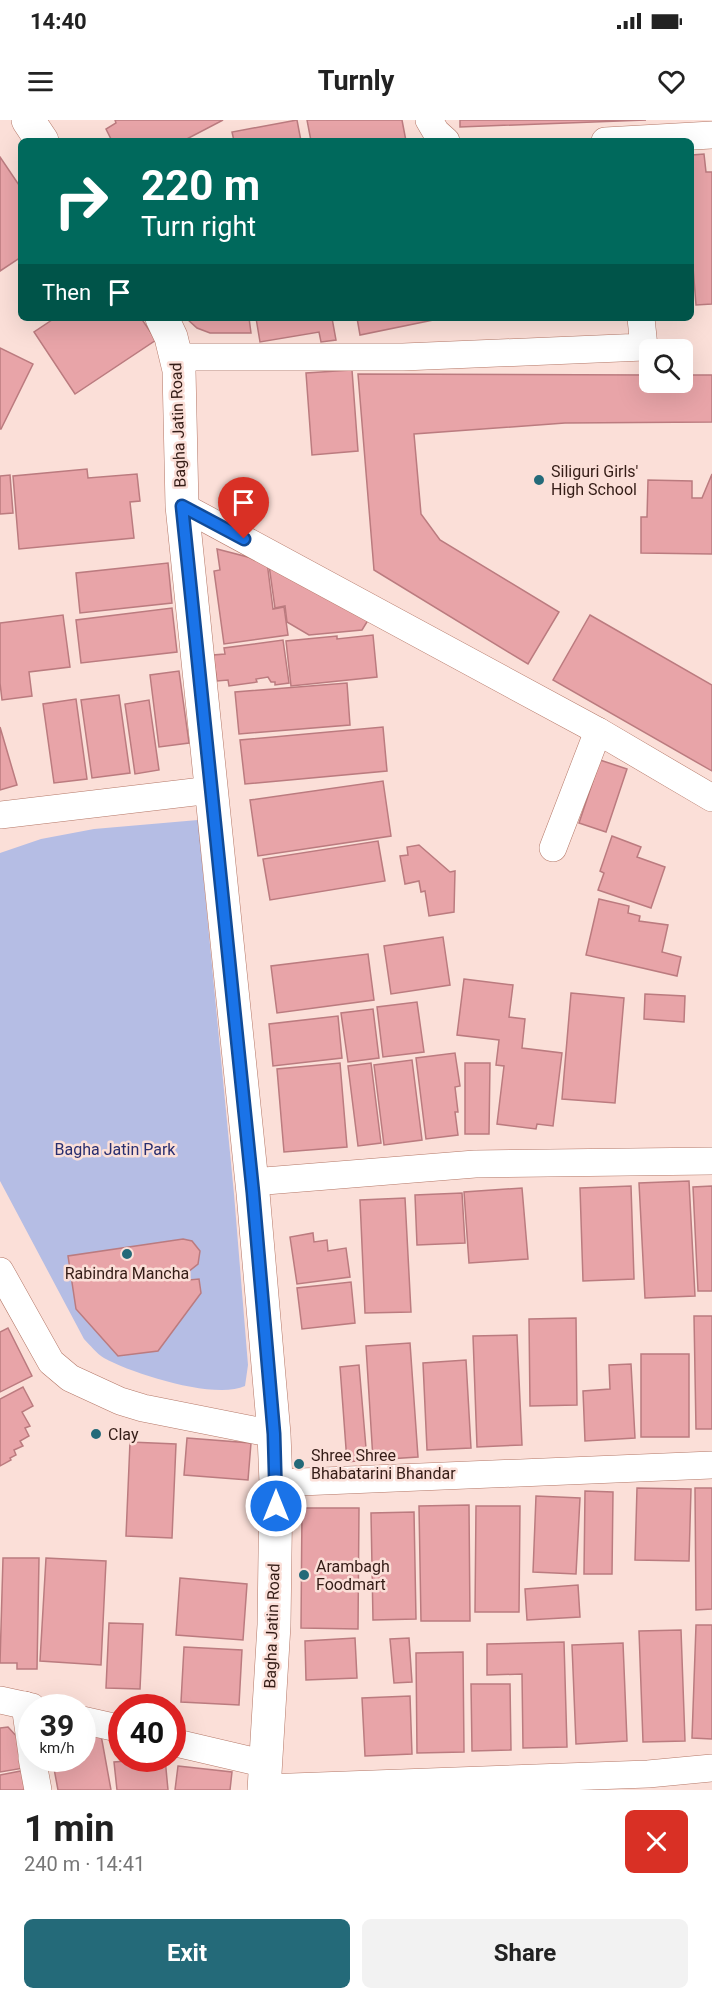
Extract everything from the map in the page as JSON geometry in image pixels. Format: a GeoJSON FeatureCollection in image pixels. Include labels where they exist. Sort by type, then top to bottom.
{"type":"FeatureCollection","features":[{"type":"Feature","properties":{"kind":"street"},"geometry":{"type":"LineString","coordinates":[[28,120],[40,138]]}},
{"type":"Feature","properties":{"kind":"street"},"geometry":{"type":"LineString","coordinates":[[429,120],[443,138]]}},
{"type":"Feature","properties":{"kind":"street"},"geometry":{"type":"LineString","coordinates":[[666,138],[712,135]]}},
{"type":"Feature","properties":{"kind":"street","name":"Bagha Jatin Road"},"geometry":{"type":"LineString","coordinates":[[163,321],[171,337],[176,357],[180,390],[179,445],[182,506],[252,1182],[274,1434],[276,1483],[274,1625],[265,1781]]}},
{"type":"Feature","properties":{"kind":"street"},"geometry":{"type":"LineString","coordinates":[[176,357],[402,357],[644,347],[641,321]]}},
{"type":"Feature","properties":{"kind":"street"},"geometry":{"type":"LineString","coordinates":[[182,506],[598,731],[712,798]]}},
{"type":"Feature","properties":{"kind":"street"},"geometry":{"type":"LineString","coordinates":[[553,848],[598,731]]}},
{"type":"Feature","properties":{"kind":"street"},"geometry":{"type":"LineString","coordinates":[[0,815],[211,790]]}},
{"type":"Feature","properties":{"kind":"street"},"geometry":{"type":"LineString","coordinates":[[252,1182],[475,1164],[712,1161]]}},
{"type":"Feature","properties":{"kind":"street"},"geometry":{"type":"LineString","coordinates":[[0,1271],[51,1362],[70,1378],[98,1392],[143,1408],[274,1434]]}},
{"type":"Feature","properties":{"kind":"street"},"geometry":{"type":"LineString","coordinates":[[276,1483],[712,1465]]}},
{"type":"Feature","properties":{"kind":"street"},"geometry":{"type":"LineString","coordinates":[[186,1748],[265,1781],[648,1774],[712,1768]]}},
{"type":"Feature","properties":{"kind":"street"},"geometry":{"type":"LineString","coordinates":[[35,1772],[38,1790]]}},
{"type":"Feature","properties":{"kind":"green space","name":"Bagha Jatin Park"},"geometry":{"type":"Polygon","coordinates":[[[198,820],[248,1365],[245,1386],[214,1390],[153,1378],[117,1364],[99,1354],[84,1339],[0,1181],[0,853],[41,839],[94,829],[198,820]]]}},
{"type":"Feature","properties":{"kind":"building"},"geometry":{"type":"Polygon","coordinates":[[[115,120],[223,120],[189,138],[110,138],[106,129],[116,123],[115,120]]]}},
{"type":"Feature","properties":{"kind":"building"},"geometry":{"type":"Polygon","coordinates":[[[297,120],[300,138],[233,138],[232,132],[297,120]]]}},
{"type":"Feature","properties":{"kind":"building"},"geometry":{"type":"Polygon","coordinates":[[[307,120],[402,120],[405,138],[310,138],[307,120]]]}},
{"type":"Feature","properties":{"kind":"building"},"geometry":{"type":"Polygon","coordinates":[[[460,120],[646,120],[460,127],[460,120]]]}},
{"type":"Feature","properties":{"kind":"building"},"geometry":{"type":"Polygon","coordinates":[[[704,154],[706,172],[712,172],[712,304],[696,305],[694,155],[704,154]]]}},
{"type":"Feature","properties":{"kind":"building"},"geometry":{"type":"Polygon","coordinates":[[[0,157],[18,184],[18,259],[0,271],[0,157]]]}},
{"type":"Feature","properties":{"kind":"building"},"geometry":{"type":"Polygon","coordinates":[[[50,321],[143,321],[156,340],[75,394],[34,332],[50,321]]]}},
{"type":"Feature","properties":{"kind":"building"},"geometry":{"type":"Polygon","coordinates":[[[189,321],[249,321],[251,333],[210,333],[197,328],[189,321]]]}},
{"type":"Feature","properties":{"kind":"building"},"geometry":{"type":"Polygon","coordinates":[[[256,321],[333,321],[336,340],[321,342],[319,332],[260,342],[256,321]]]}},
{"type":"Feature","properties":{"kind":"building"},"geometry":{"type":"Polygon","coordinates":[[[358,321],[428,321],[360,335],[358,321]]]}},
{"type":"Feature","properties":{"kind":"building"},"geometry":{"type":"Polygon","coordinates":[[[0,348],[33,364],[1,429],[0,429],[0,348]]]}},
{"type":"Feature","properties":{"kind":"building"},"geometry":{"type":"Polygon","coordinates":[[[352,370],[358,451],[312,455],[306,373],[352,370]]]}},
{"type":"Feature","properties":{"kind":"building"},"geometry":{"type":"Polygon","coordinates":[[[358,374],[639,375],[639,393],[693,393],[693,375],[712,375],[712,422],[565,423],[414,434],[421,514],[440,540],[559,612],[528,664],[374,570],[358,374]]]}},
{"type":"Feature","properties":{"kind":"building"},"geometry":{"type":"Polygon","coordinates":[[[87,469],[88,478],[137,474],[140,501],[130,502],[134,538],[19,549],[13,476],[87,469]]]}},
{"type":"Feature","properties":{"kind":"building"},"geometry":{"type":"Polygon","coordinates":[[[712,474],[712,554],[641,553],[641,517],[647,517],[648,480],[692,481],[692,498],[702,498],[712,474]]]}},
{"type":"Feature","properties":{"kind":"building"},"geometry":{"type":"Polygon","coordinates":[[[10,475],[13,513],[0,514],[0,476],[10,475]]]}},
{"type":"Feature","properties":{"kind":"building"},"geometry":{"type":"Polygon","coordinates":[[[217,549],[267,562],[273,609],[284,607],[288,635],[224,644],[214,571],[220,570],[217,549]]]}},
{"type":"Feature","properties":{"kind":"building"},"geometry":{"type":"Polygon","coordinates":[[[168,563],[172,603],[80,613],[76,573],[168,563]]]}},
{"type":"Feature","properties":{"kind":"building"},"geometry":{"type":"Polygon","coordinates":[[[269,565],[370,617],[362,630],[309,635],[287,622],[285,606],[275,608],[269,565]]]}},
{"type":"Feature","properties":{"kind":"building"},"geometry":{"type":"Polygon","coordinates":[[[172,608],[177,652],[81,663],[76,620],[172,608]]]}},
{"type":"Feature","properties":{"kind":"building"},"geometry":{"type":"Polygon","coordinates":[[[63,615],[70,667],[29,672],[32,696],[2,700],[0,623],[63,615]]]}},
{"type":"Feature","properties":{"kind":"building"},"geometry":{"type":"Polygon","coordinates":[[[590,615],[712,685],[712,771],[553,680],[590,615]]]}},
{"type":"Feature","properties":{"kind":"building"},"geometry":{"type":"Polygon","coordinates":[[[373,635],[377,677],[291,686],[286,641],[373,635]]]}},
{"type":"Feature","properties":{"kind":"building"},"geometry":{"type":"Polygon","coordinates":[[[283,640],[289,683],[275,685],[275,682],[271,682],[268,677],[256,679],[257,682],[229,686],[228,680],[217,681],[213,655],[225,654],[224,648],[283,640]]]}},
{"type":"Feature","properties":{"kind":"building"},"geometry":{"type":"Polygon","coordinates":[[[179,671],[189,743],[159,747],[150,675],[179,671]]]}},
{"type":"Feature","properties":{"kind":"building"},"geometry":{"type":"Polygon","coordinates":[[[347,683],[350,725],[239,734],[235,692],[347,683]]]}},
{"type":"Feature","properties":{"kind":"building"},"geometry":{"type":"Polygon","coordinates":[[[119,695],[130,773],[92,778],[81,700],[119,695]]]}},
{"type":"Feature","properties":{"kind":"building"},"geometry":{"type":"Polygon","coordinates":[[[76,699],[87,779],[54,783],[43,704],[76,699]]]}},
{"type":"Feature","properties":{"kind":"building"},"geometry":{"type":"Polygon","coordinates":[[[149,700],[159,770],[135,774],[125,704],[149,700]]]}},
{"type":"Feature","properties":{"kind":"building"},"geometry":{"type":"Polygon","coordinates":[[[0,727],[17,785],[0,790],[0,727]]]}},
{"type":"Feature","properties":{"kind":"building"},"geometry":{"type":"Polygon","coordinates":[[[383,727],[387,771],[245,784],[240,740],[383,727]]]}},
{"type":"Feature","properties":{"kind":"building"},"geometry":{"type":"Polygon","coordinates":[[[600,760],[627,769],[606,832],[579,823],[600,760]]]}},
{"type":"Feature","properties":{"kind":"building"},"geometry":{"type":"Polygon","coordinates":[[[383,781],[391,836],[258,856],[250,800],[383,781]]]}},
{"type":"Feature","properties":{"kind":"building"},"geometry":{"type":"Polygon","coordinates":[[[612,836],[641,847],[637,857],[665,867],[651,908],[598,890],[604,873],[600,871],[612,836]]]}},
{"type":"Feature","properties":{"kind":"building"},"geometry":{"type":"Polygon","coordinates":[[[378,841],[385,881],[270,900],[263,859],[378,841]]]}},
{"type":"Feature","properties":{"kind":"building"},"geometry":{"type":"Polygon","coordinates":[[[419,845],[450,872],[455,871],[454,912],[429,916],[425,891],[421,892],[419,881],[405,884],[400,856],[408,855],[407,847],[419,845]]]}},
{"type":"Feature","properties":{"kind":"building"},"geometry":{"type":"Polygon","coordinates":[[[599,899],[629,906],[628,913],[640,916],[639,921],[668,925],[662,952],[681,957],[677,976],[586,955],[599,899]]]}},
{"type":"Feature","properties":{"kind":"building"},"geometry":{"type":"Polygon","coordinates":[[[443,937],[450,985],[391,994],[384,946],[443,937]]]}},
{"type":"Feature","properties":{"kind":"building"},"geometry":{"type":"Polygon","coordinates":[[[368,954],[374,1000],[277,1013],[271,966],[368,954]]]}},
{"type":"Feature","properties":{"kind":"building"},"geometry":{"type":"Polygon","coordinates":[[[464,979],[513,985],[509,1017],[525,1019],[522,1048],[562,1053],[553,1126],[537,1124],[536,1129],[497,1124],[504,1066],[496,1065],[499,1040],[457,1035],[464,979]]]}},
{"type":"Feature","properties":{"kind":"building"},"geometry":{"type":"Polygon","coordinates":[[[571,993],[624,998],[615,1103],[562,1099],[571,993]]]}},
{"type":"Feature","properties":{"kind":"building"},"geometry":{"type":"Polygon","coordinates":[[[645,994],[685,996],[684,1022],[644,1019],[645,994]]]}},
{"type":"Feature","properties":{"kind":"building"},"geometry":{"type":"Polygon","coordinates":[[[417,1002],[424,1052],[383,1057],[377,1007],[417,1002]]]}},
{"type":"Feature","properties":{"kind":"building"},"geometry":{"type":"Polygon","coordinates":[[[373,1009],[379,1058],[348,1062],[341,1013],[373,1009]]]}},
{"type":"Feature","properties":{"kind":"building"},"geometry":{"type":"Polygon","coordinates":[[[338,1016],[342,1058],[273,1066],[269,1024],[338,1016]]]}},
{"type":"Feature","properties":{"kind":"building"},"geometry":{"type":"Polygon","coordinates":[[[455,1053],[460,1086],[455,1087],[458,1135],[426,1139],[416,1058],[455,1053]]]}},
{"type":"Feature","properties":{"kind":"building"},"geometry":{"type":"Polygon","coordinates":[[[412,1060],[422,1140],[384,1145],[374,1065],[412,1060]]]}},
{"type":"Feature","properties":{"kind":"building"},"geometry":{"type":"Polygon","coordinates":[[[340,1063],[347,1147],[284,1152],[277,1069],[340,1063]]]}},
{"type":"Feature","properties":{"kind":"building"},"geometry":{"type":"Polygon","coordinates":[[[371,1063],[381,1143],[358,1146],[348,1066],[371,1063]]]}},
{"type":"Feature","properties":{"kind":"building"},"geometry":{"type":"Polygon","coordinates":[[[465,1063],[490,1063],[489,1134],[465,1134],[465,1063]]]}},
{"type":"Feature","properties":{"kind":"building"},"geometry":{"type":"Polygon","coordinates":[[[689,1181],[695,1296],[645,1298],[639,1183],[689,1181]]]}},
{"type":"Feature","properties":{"kind":"building"},"geometry":{"type":"Polygon","coordinates":[[[631,1186],[634,1279],[583,1281],[580,1188],[631,1186]]]}},
{"type":"Feature","properties":{"kind":"building"},"geometry":{"type":"Polygon","coordinates":[[[712,1186],[712,1291],[698,1291],[693,1187],[712,1186]]]}},
{"type":"Feature","properties":{"kind":"building"},"geometry":{"type":"Polygon","coordinates":[[[522,1188],[528,1259],[469,1263],[464,1192],[522,1188]]]}},
{"type":"Feature","properties":{"kind":"building"},"geometry":{"type":"Polygon","coordinates":[[[462,1193],[465,1243],[417,1245],[415,1195],[462,1193]]]}},
{"type":"Feature","properties":{"kind":"building"},"geometry":{"type":"Polygon","coordinates":[[[405,1198],[411,1312],[365,1313],[360,1200],[405,1198]]]}},
{"type":"Feature","properties":{"kind":"building"},"geometry":{"type":"Polygon","coordinates":[[[313,1233],[314,1242],[327,1240],[328,1251],[346,1248],[350,1277],[297,1284],[290,1237],[313,1233]]]}},
{"type":"Feature","properties":{"kind":"building"},"geometry":{"type":"Polygon","coordinates":[[[183,1239],[192,1241],[200,1251],[198,1264],[188,1272],[189,1280],[199,1279],[201,1293],[158,1351],[118,1356],[76,1309],[68,1256],[183,1239]]]}},
{"type":"Feature","properties":{"kind":"building"},"geometry":{"type":"Polygon","coordinates":[[[351,1282],[355,1323],[302,1329],[297,1288],[351,1282]]]}},
{"type":"Feature","properties":{"kind":"building"},"geometry":{"type":"Polygon","coordinates":[[[694,1316],[712,1316],[712,1429],[696,1429],[694,1316]]]}},
{"type":"Feature","properties":{"kind":"building"},"geometry":{"type":"Polygon","coordinates":[[[576,1318],[577,1405],[530,1406],[529,1319],[576,1318]]]}},
{"type":"Feature","properties":{"kind":"building"},"geometry":{"type":"Polygon","coordinates":[[[8,1328],[32,1376],[0,1392],[0,1332],[8,1328]]]}},
{"type":"Feature","properties":{"kind":"building"},"geometry":{"type":"Polygon","coordinates":[[[517,1335],[522,1445],[477,1447],[473,1336],[517,1335]]]}},
{"type":"Feature","properties":{"kind":"building"},"geometry":{"type":"Polygon","coordinates":[[[410,1343],[418,1457],[373,1460],[366,1346],[410,1343]]]}},
{"type":"Feature","properties":{"kind":"building"},"geometry":{"type":"Polygon","coordinates":[[[641,1354],[689,1354],[689,1437],[641,1437],[641,1354]]]}},
{"type":"Feature","properties":{"kind":"building"},"geometry":{"type":"Polygon","coordinates":[[[466,1360],[471,1448],[427,1450],[423,1363],[466,1360]]]}},
{"type":"Feature","properties":{"kind":"building"},"geometry":{"type":"Polygon","coordinates":[[[631,1364],[635,1438],[585,1441],[583,1391],[610,1389],[609,1365],[631,1364]]]}},
{"type":"Feature","properties":{"kind":"building"},"geometry":{"type":"Polygon","coordinates":[[[359,1365],[367,1460],[347,1462],[340,1367],[359,1365]]]}},
{"type":"Feature","properties":{"kind":"building"},"geometry":{"type":"Polygon","coordinates":[[[23,1387],[33,1406],[22,1412],[30,1426],[25,1428],[29,1436],[20,1441],[23,1446],[14,1450],[16,1455],[0,1466],[0,1399],[23,1387]]]}},
{"type":"Feature","properties":{"kind":"building"},"geometry":{"type":"Polygon","coordinates":[[[187,1438],[251,1443],[248,1480],[184,1475],[187,1438]]]}},
{"type":"Feature","properties":{"kind":"building"},"geometry":{"type":"Polygon","coordinates":[[[130,1442],[176,1444],[172,1538],[126,1536],[130,1442]]]}},
{"type":"Feature","properties":{"kind":"building"},"geometry":{"type":"Polygon","coordinates":[[[637,1488],[691,1489],[689,1561],[635,1560],[637,1488]]]}},
{"type":"Feature","properties":{"kind":"building"},"geometry":{"type":"Polygon","coordinates":[[[695,1488],[712,1488],[712,1609],[696,1610],[695,1488]]]}},
{"type":"Feature","properties":{"kind":"building"},"geometry":{"type":"Polygon","coordinates":[[[585,1491],[613,1492],[612,1574],[584,1574],[585,1491]]]}},
{"type":"Feature","properties":{"kind":"building"},"geometry":{"type":"Polygon","coordinates":[[[536,1496],[580,1498],[576,1574],[533,1572],[536,1496]]]}},
{"type":"Feature","properties":{"kind":"building"},"geometry":{"type":"Polygon","coordinates":[[[469,1505],[470,1621],[421,1621],[419,1506],[469,1505]]]}},
{"type":"Feature","properties":{"kind":"building"},"geometry":{"type":"Polygon","coordinates":[[[476,1506],[520,1506],[519,1612],[475,1612],[476,1506]]]}},
{"type":"Feature","properties":{"kind":"building"},"geometry":{"type":"Polygon","coordinates":[[[302,1508],[359,1508],[358,1629],[301,1628],[302,1508]]]}},
{"type":"Feature","properties":{"kind":"building"},"geometry":{"type":"Polygon","coordinates":[[[414,1512],[416,1619],[373,1620],[371,1513],[414,1512]]]}},
{"type":"Feature","properties":{"kind":"building"},"geometry":{"type":"Polygon","coordinates":[[[3,1558],[39,1558],[37,1669],[17,1669],[17,1663],[0,1663],[3,1558]]]}},
{"type":"Feature","properties":{"kind":"building"},"geometry":{"type":"Polygon","coordinates":[[[46,1558],[106,1561],[101,1665],[40,1661],[46,1558]]]}},
{"type":"Feature","properties":{"kind":"building"},"geometry":{"type":"Polygon","coordinates":[[[180,1578],[247,1584],[243,1640],[176,1635],[180,1578]]]}},
{"type":"Feature","properties":{"kind":"building"},"geometry":{"type":"Polygon","coordinates":[[[578,1585],[580,1617],[527,1620],[525,1589],[578,1585]]]}},
{"type":"Feature","properties":{"kind":"building"},"geometry":{"type":"Polygon","coordinates":[[[109,1623],[143,1624],[140,1689],[106,1688],[109,1623]]]}},
{"type":"Feature","properties":{"kind":"building"},"geometry":{"type":"Polygon","coordinates":[[[696,1625],[712,1625],[712,1739],[692,1738],[696,1625]]]}},
{"type":"Feature","properties":{"kind":"building"},"geometry":{"type":"Polygon","coordinates":[[[681,1630],[685,1741],[643,1742],[639,1631],[681,1630]]]}},
{"type":"Feature","properties":{"kind":"building"},"geometry":{"type":"Polygon","coordinates":[[[355,1638],[357,1678],[306,1680],[305,1641],[355,1638]]]}},
{"type":"Feature","properties":{"kind":"building"},"geometry":{"type":"Polygon","coordinates":[[[409,1638],[412,1682],[394,1683],[390,1639],[409,1638]]]}},
{"type":"Feature","properties":{"kind":"building"},"geometry":{"type":"Polygon","coordinates":[[[564,1642],[567,1747],[523,1748],[522,1674],[487,1675],[487,1644],[564,1642]]]}},
{"type":"Feature","properties":{"kind":"building"},"geometry":{"type":"Polygon","coordinates":[[[623,1643],[627,1741],[576,1744],[572,1645],[623,1643]]]}},
{"type":"Feature","properties":{"kind":"building"},"geometry":{"type":"Polygon","coordinates":[[[184,1647],[242,1650],[239,1705],[186,1702],[186,1694],[181,1694],[184,1647]]]}},
{"type":"Feature","properties":{"kind":"building"},"geometry":{"type":"Polygon","coordinates":[[[463,1652],[464,1752],[417,1753],[416,1653],[463,1652]]]}},
{"type":"Feature","properties":{"kind":"building"},"geometry":{"type":"Polygon","coordinates":[[[471,1684],[510,1684],[511,1750],[472,1751],[471,1684]]]}},
{"type":"Feature","properties":{"kind":"building"},"geometry":{"type":"Polygon","coordinates":[[[410,1696],[412,1754],[365,1756],[362,1698],[410,1696]]]}},
{"type":"Feature","properties":{"kind":"building"},"geometry":{"type":"Polygon","coordinates":[[[8,1727],[18,1738],[18,1769],[0,1772],[0,1728],[8,1727]]]}},
{"type":"Feature","properties":{"kind":"building"},"geometry":{"type":"Polygon","coordinates":[[[101,1735],[111,1790],[58,1790],[55,1772],[96,1772],[96,1736],[101,1735]]]}},
{"type":"Feature","properties":{"kind":"building"},"geometry":{"type":"Polygon","coordinates":[[[186,1767],[232,1772],[230,1790],[175,1790],[177,1772],[186,1772],[186,1767]]]}},
{"type":"Feature","properties":{"kind":"building"},"geometry":{"type":"Polygon","coordinates":[[[26,1772],[30,1790],[0,1790],[0,1775],[26,1772]]]}},
{"type":"Feature","properties":{"kind":"building"},"geometry":{"type":"Polygon","coordinates":[[[115,1772],[166,1772],[168,1790],[117,1790],[115,1772]]]}},
{"type":"Feature","properties":{"kind":"place","name":"Siliguri Girls' High School"},"geometry":{"type":"Point","coordinates":[539,480]}},
{"type":"Feature","properties":{"kind":"place","name":"Rabindra Mancha"},"geometry":{"type":"Point","coordinates":[127,1254]}},
{"type":"Feature","properties":{"kind":"place","name":"Clay"},"geometry":{"type":"Point","coordinates":[96,1434]}},
{"type":"Feature","properties":{"kind":"place","name":"Shree Shree Bhabatarini Bhandar"},"geometry":{"type":"Point","coordinates":[299,1464]}},
{"type":"Feature","properties":{"kind":"place","name":"Arambagh Foodmart"},"geometry":{"type":"Point","coordinates":[304,1575]}},
{"type":"Feature","properties":{"kind":"route"},"geometry":{"type":"LineString","coordinates":[[244,539],[182,506],[253,1193],[274,1434],[276,1506]]}}]}
